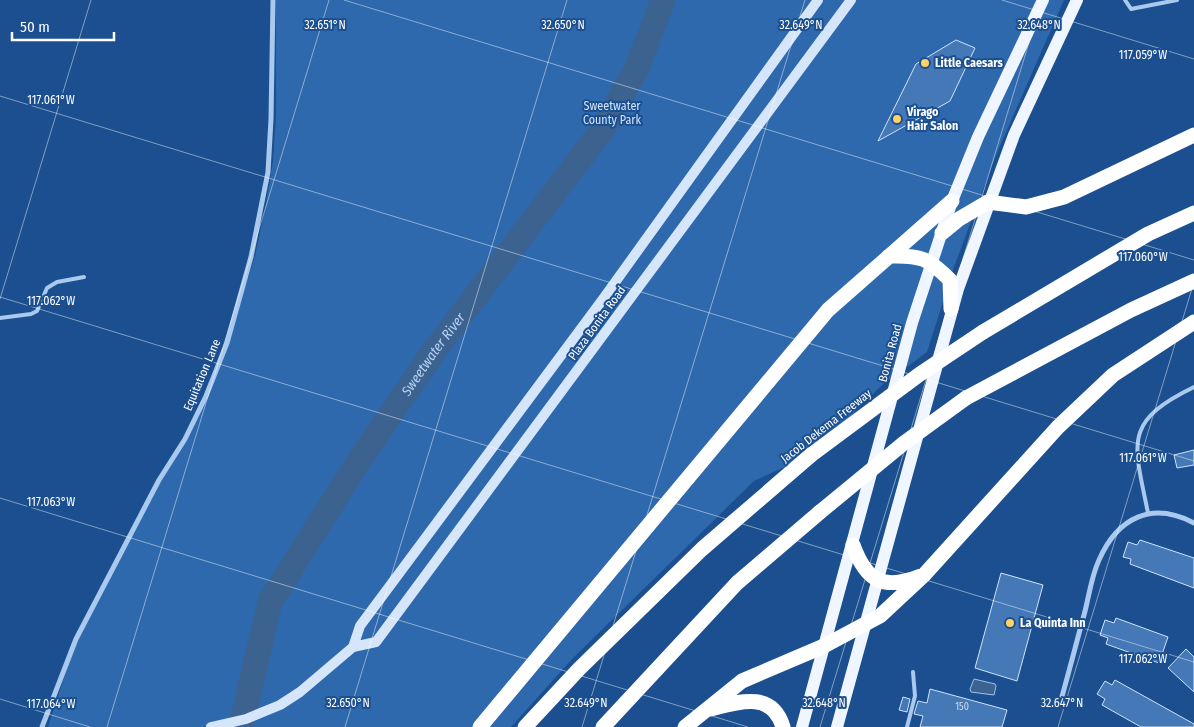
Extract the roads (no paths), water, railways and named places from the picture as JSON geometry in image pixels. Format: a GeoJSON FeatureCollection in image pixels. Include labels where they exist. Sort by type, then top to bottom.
{"type":"FeatureCollection","features":[{"type":"Feature","properties":{"kind":"highway"},"geometry":{"type":"LineString","coordinates":[[942,233],[959,218],[988,202],[1026,207],[1064,197],[1194,135]]}},
{"type":"Feature","properties":{"kind":"highway"},"geometry":{"type":"LineString","coordinates":[[480,727],[828,310],[952,201]]}},
{"type":"Feature","properties":{"kind":"highway","name":"Jacob Dekema Freeway"},"geometry":{"type":"LineString","coordinates":[[525,727],[579,669],[702,550],[811,455],[920,374],[983,332],[1148,234],[1194,213]]}},
{"type":"Feature","properties":{"kind":"highway"},"geometry":{"type":"LineString","coordinates":[[889,256],[911,255],[932,262],[950,280],[951,309]]}},
{"type":"Feature","properties":{"kind":"highway"},"geometry":{"type":"LineString","coordinates":[[603,727],[737,583],[904,443],[966,398],[1131,310],[1194,281]]}},
{"type":"Feature","properties":{"kind":"highway"},"geometry":{"type":"LineString","coordinates":[[685,727],[742,681],[824,646],[880,616],[924,574],[1058,427],[1113,375],[1194,322]]}},
{"type":"Feature","properties":{"kind":"highway"},"geometry":{"type":"LineString","coordinates":[[853,544],[860,566],[868,575],[876,580],[899,582],[924,574]]}},
{"type":"Feature","properties":{"kind":"highway"},"geometry":{"type":"LineString","coordinates":[[706,710],[747,700],[758,701],[779,716],[784,727]]}},
{"type":"Feature","properties":{"kind":"main road","name":"Plaza Bonita Road"},"geometry":{"type":"LineString","coordinates":[[353,647],[360,626],[603,299],[818,0]]}},
{"type":"Feature","properties":{"kind":"main road","name":"Plaza Bonita Road"},"geometry":{"type":"LineString","coordinates":[[210,727],[246,719],[280,704],[300,692],[353,647],[376,642],[851,0]]}},
{"type":"Feature","properties":{"kind":"main road","name":"Bonita Road"},"geometry":{"type":"LineString","coordinates":[[802,727],[912,323],[952,201],[978,138],[1043,0]]}},
{"type":"Feature","properties":{"kind":"main road"},"geometry":{"type":"LineString","coordinates":[[837,727],[951,309],[988,202],[1014,135],[1077,0]]}},
{"type":"Feature","properties":{"kind":"street","name":"Equitation Lane"},"geometry":{"type":"LineString","coordinates":[[42,727],[76,639],[158,480],[185,439],[206,396],[227,343],[251,257],[268,172],[272,119],[274,0]]}},
{"type":"Feature","properties":{"kind":"street"},"geometry":{"type":"LineString","coordinates":[[1061,700],[1098,561],[1112,536],[1122,526],[1148,513],[1169,513],[1194,524]]}},
{"type":"Feature","properties":{"kind":"lane"},"geometry":{"type":"LineString","coordinates":[[1125,0],[1131,9],[1177,0]]}},
{"type":"Feature","properties":{"kind":"lane"},"geometry":{"type":"LineString","coordinates":[[0,318],[31,314],[37,311],[47,288],[57,282],[84,277]]}},
{"type":"Feature","properties":{"kind":"lane"},"geometry":{"type":"LineString","coordinates":[[1148,513],[1136,444],[1140,430],[1148,416],[1162,405],[1194,387]]}},
{"type":"Feature","properties":{"kind":"lane"},"geometry":{"type":"LineString","coordinates":[[907,727],[915,696],[913,672]]}},
{"type":"Feature","properties":{"kind":"waterway","name":"Sweetwater River"},"geometry":{"type":"LineString","coordinates":[[241,727],[270,602],[358,462],[434,351],[602,130],[637,68],[663,0]]}},
{"type":"Feature","properties":{"kind":"place","name":"Little Caesars"},"geometry":{"type":"Point","coordinates":[925,63]}},
{"type":"Feature","properties":{"kind":"place","name":"Virago Hair Salon"},"geometry":{"type":"Point","coordinates":[897,119]}},
{"type":"Feature","properties":{"kind":"place","name":"La Quinta Inn"},"geometry":{"type":"Point","coordinates":[1010,623]}},
{"type":"Feature","properties":{"kind":"park label","name":"Sweetwater County Park"},"geometry":{"type":"Point","coordinates":[612,113]}}]}
